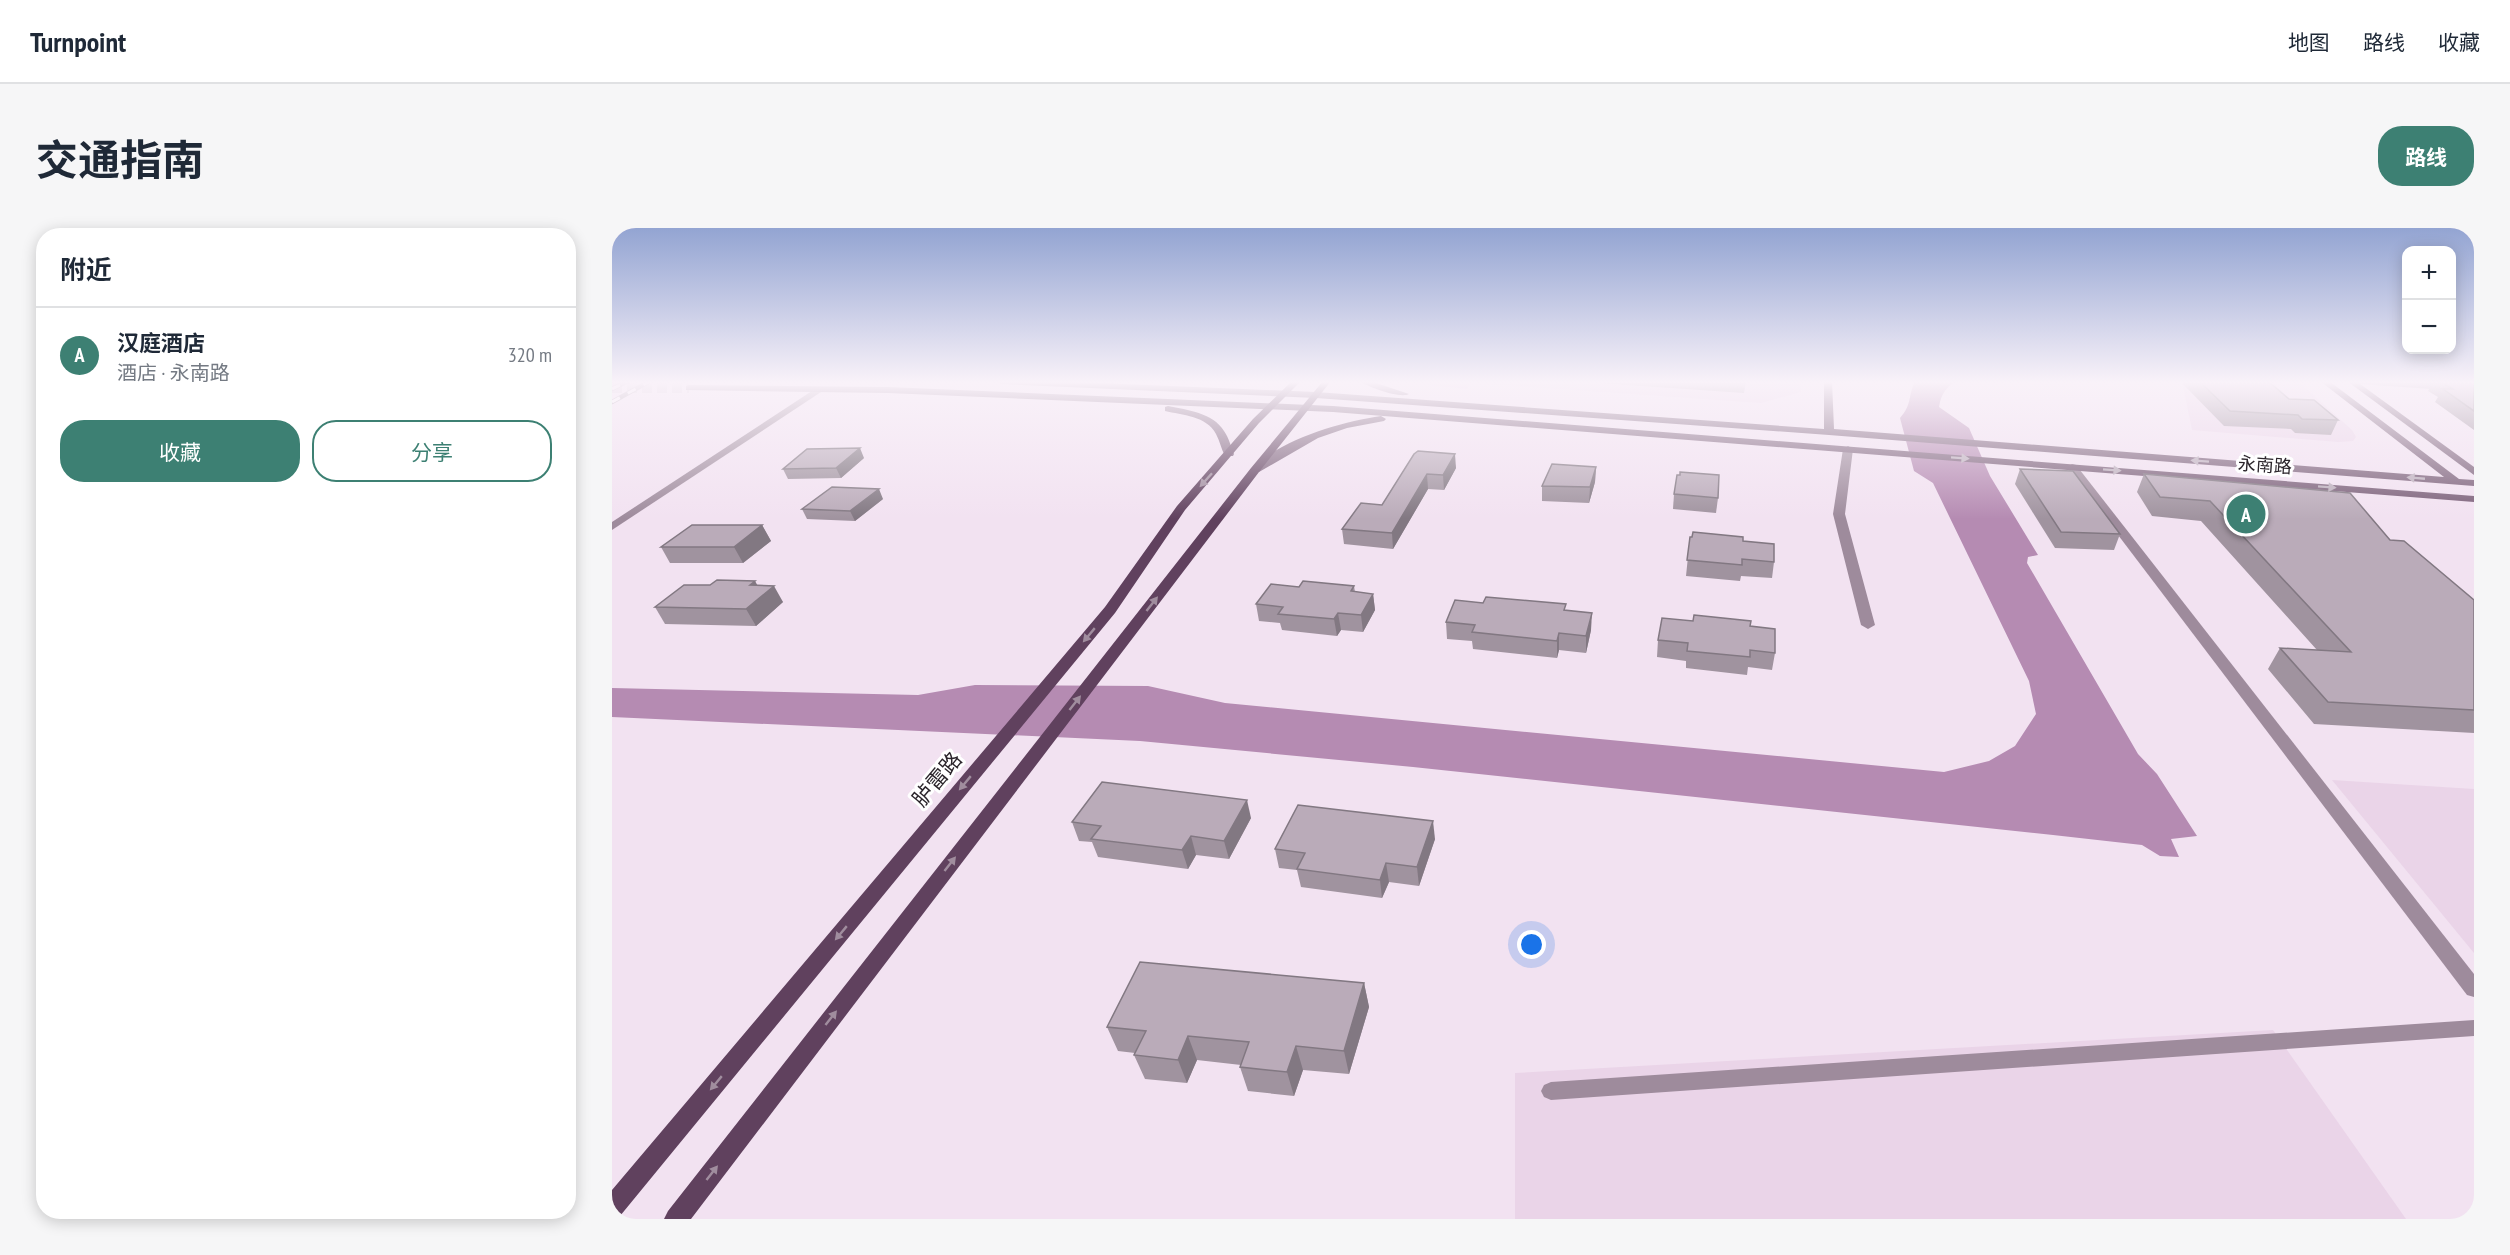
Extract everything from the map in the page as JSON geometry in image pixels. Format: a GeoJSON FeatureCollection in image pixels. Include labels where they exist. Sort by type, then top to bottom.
{"type":"FeatureCollection","features":[{"type":"Feature","properties":{"kind":"main road"},"geometry":{"type":"LineString","coordinates":[[1216,427],[1229,454]]}},
{"type":"Feature","properties":{"kind":"main road","name":"胪雷路"},"geometry":{"type":"LineString","coordinates":[[612,1208],[1122,595],[1163,531],[1251,427]]}},
{"type":"Feature","properties":{"kind":"main road"},"geometry":{"type":"LineString","coordinates":[[676,1219],[1289,427]]}},
{"type":"Feature","properties":{"kind":"main road"},"geometry":{"type":"LineString","coordinates":[[1255,470],[1299,441],[1336,427]]}},
{"type":"Feature","properties":{"kind":"main road","name":"永南路"},"geometry":{"type":"LineString","coordinates":[[1564,427],[2474,499]]}},
{"type":"Feature","properties":{"kind":"main road"},"geometry":{"type":"LineString","coordinates":[[1765,427],[2474,483]]}},
{"type":"Feature","properties":{"kind":"main road"},"geometry":{"type":"LineString","coordinates":[[1829,427],[1829,432]]}},
{"type":"Feature","properties":{"kind":"main road"},"geometry":{"type":"LineString","coordinates":[[2385,427],[2455,481]]}},
{"type":"Feature","properties":{"kind":"main road"},"geometry":{"type":"LineString","coordinates":[[2414,427],[2474,472]]}},
{"type":"Feature","properties":{"kind":"street"},"geometry":{"type":"LineString","coordinates":[[612,527],[762,427]]}},
{"type":"Feature","properties":{"kind":"street"},"geometry":{"type":"LineString","coordinates":[[1848,449],[1839,514],[1868,625]]}},
{"type":"Feature","properties":{"kind":"street"},"geometry":{"type":"LineString","coordinates":[[2072,467],[2474,989]]}},
{"type":"Feature","properties":{"kind":"lane"},"geometry":{"type":"LineString","coordinates":[[1551,1091],[2474,1028]]}},
{"type":"Feature","properties":{"kind":"shaded area"},"geometry":{"type":"Polygon","coordinates":[[[1902,427],[1969,428],[1990,476],[2038,555],[2028,557],[2027,563],[2138,754],[2157,774],[2197,836],[2171,839],[2179,857],[2160,856],[2142,845],[2053,835],[1413,767],[1140,741],[612,717],[612,688],[918,695],[975,685],[1148,686],[1225,703],[1944,772],[1989,761],[2015,746],[2036,714],[2029,681],[1933,483],[1914,471],[1902,427]]]}},
{"type":"Feature","properties":{"kind":"shaded area"},"geometry":{"type":"Polygon","coordinates":[[[2191,427],[2349,427],[2356,437],[2353,441],[2338,442],[2192,430],[2191,427]]]}},
{"type":"Feature","properties":{"kind":"shaded area"},"geometry":{"type":"Polygon","coordinates":[[[2332,780],[2474,789],[2474,953],[2332,780]]]}},
{"type":"Feature","properties":{"kind":"shaded area"},"geometry":{"type":"Polygon","coordinates":[[[2273,1030],[2406,1219],[1515,1219],[1515,1073],[2273,1030]]]}},
{"type":"Feature","properties":{"kind":"building"},"geometry":{"type":"Polygon","coordinates":[[[860,448],[836,468],[783,469],[807,449],[860,448]]]}},
{"type":"Feature","properties":{"kind":"building"},"geometry":{"type":"Polygon","coordinates":[[[1418,451],[1455,454],[1443,475],[1427,474],[1392,533],[1342,529],[1361,503],[1382,505],[1418,451]]]}},
{"type":"Feature","properties":{"kind":"building"},"geometry":{"type":"Polygon","coordinates":[[[1552,464],[1596,467],[1590,487],[1542,486],[1552,464]]]}},
{"type":"Feature","properties":{"kind":"building"},"geometry":{"type":"Polygon","coordinates":[[[2020,469],[2073,471],[2120,534],[2061,532],[2020,469]]]}},
{"type":"Feature","properties":{"kind":"building"},"geometry":{"type":"Polygon","coordinates":[[[1680,472],[1719,475],[1718,498],[1674,494],[1677,475],[1680,475],[1680,472]]]}},
{"type":"Feature","properties":{"kind":"building"},"geometry":{"type":"Polygon","coordinates":[[[2144,474],[2350,493],[2390,540],[2404,541],[2474,600],[2474,710],[2328,702],[2280,648],[2351,652],[2210,501],[2160,497],[2144,474]]]}},
{"type":"Feature","properties":{"kind":"building"},"geometry":{"type":"Polygon","coordinates":[[[832,487],[879,489],[850,511],[802,509],[832,487]]]}},
{"type":"Feature","properties":{"kind":"building"},"geometry":{"type":"Polygon","coordinates":[[[692,525],[762,525],[734,547],[661,547],[692,525]]]}},
{"type":"Feature","properties":{"kind":"building"},"geometry":{"type":"Polygon","coordinates":[[[1693,532],[1743,537],[1743,541],[1774,544],[1774,562],[1742,559],[1742,565],[1687,560],[1690,537],[1693,532]]]}},
{"type":"Feature","properties":{"kind":"building"},"geometry":{"type":"Polygon","coordinates":[[[717,580],[755,581],[750,585],[774,586],[746,609],[655,607],[684,585],[710,585],[717,580]]]}},
{"type":"Feature","properties":{"kind":"building"},"geometry":{"type":"Polygon","coordinates":[[[1303,581],[1354,586],[1351,591],[1373,594],[1361,615],[1338,613],[1334,619],[1278,614],[1283,607],[1256,604],[1271,584],[1299,587],[1303,581]]]}},
{"type":"Feature","properties":{"kind":"building"},"geometry":{"type":"Polygon","coordinates":[[[1486,597],[1566,604],[1564,610],[1592,613],[1586,636],[1559,633],[1557,641],[1472,632],[1475,625],[1446,622],[1455,600],[1483,603],[1486,597]]]}},
{"type":"Feature","properties":{"kind":"building"},"geometry":{"type":"Polygon","coordinates":[[[1694,615],[1751,621],[1750,626],[1775,629],[1775,653],[1750,650],[1750,657],[1687,651],[1688,643],[1658,640],[1662,618],[1693,621],[1694,615]]]}},
{"type":"Feature","properties":{"kind":"building"},"geometry":{"type":"Polygon","coordinates":[[[1102,782],[1247,800],[1224,841],[1191,836],[1182,850],[1091,839],[1101,826],[1072,822],[1102,782]]]}},
{"type":"Feature","properties":{"kind":"building"},"geometry":{"type":"Polygon","coordinates":[[[1298,805],[1433,821],[1417,867],[1386,863],[1380,880],[1297,869],[1305,853],[1275,849],[1298,805]]]}},
{"type":"Feature","properties":{"kind":"building"},"geometry":{"type":"Polygon","coordinates":[[[1140,962],[1364,983],[1344,1051],[1296,1046],[1287,1072],[1240,1067],[1249,1042],[1188,1036],[1178,1060],[1134,1055],[1146,1031],[1107,1027],[1140,962]]]}},
{"type":"Feature","properties":{"kind":"place","name":"汉庭酒店"},"geometry":{"type":"Point","coordinates":[2246,514]}}]}
